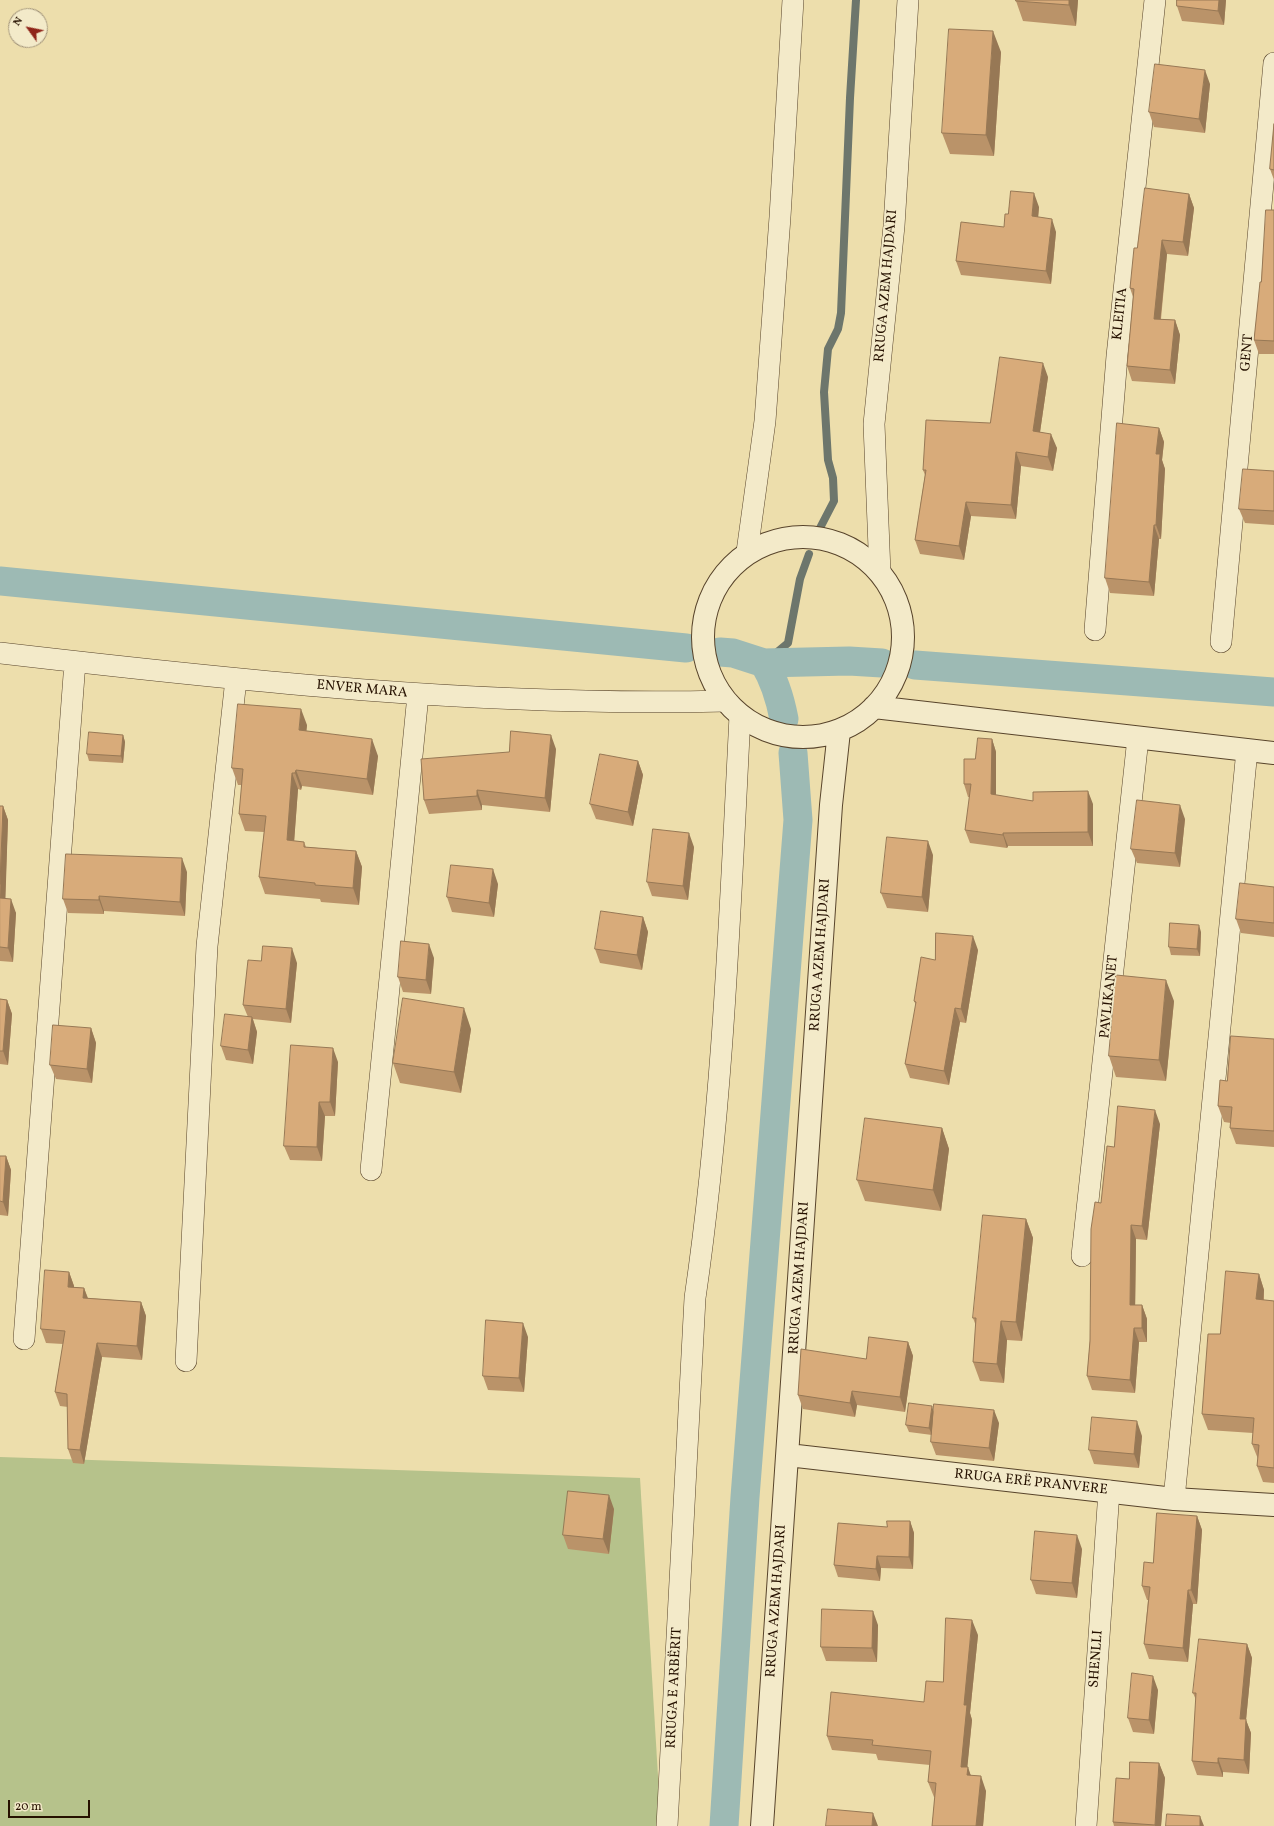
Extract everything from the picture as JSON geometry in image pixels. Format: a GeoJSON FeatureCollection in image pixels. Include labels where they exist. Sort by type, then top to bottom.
{"type":"FeatureCollection","features":[{"type":"Feature","properties":{"kind":"street"},"geometry":{"type":"LineString","coordinates":[[747,552],[764,421],[780,217],[793,0]]}},
{"type":"Feature","properties":{"kind":"street","name":"RRUGA AZEM HAJDARI"},"geometry":{"type":"LineString","coordinates":[[880,573],[874,424],[894,226],[908,0]]}},
{"type":"Feature","properties":{"kind":"street","name":"KLEITIA"},"geometry":{"type":"LineString","coordinates":[[1095,630],[1117,356],[1155,0]]}},
{"type":"Feature","properties":{"kind":"street","name":"GENT"},"geometry":{"type":"LineString","coordinates":[[1221,642],[1274,63]]}},
{"type":"Feature","properties":{"kind":"street"},"geometry":{"type":"LineString","coordinates":[[807,536],[828,539],[848,546],[866,558],[880,573],[892,590],[900,610],[903,631],[902,652],[897,672],[887,691],[874,707],[858,721],[839,730],[819,736],[798,738],[770,732],[757,727],[732,708],[713,683],[706,664],[702,643],[703,622],[708,602],[718,583],[731,566],[747,552],[766,543],[786,537],[807,536]]}},
{"type":"Feature","properties":{"kind":"street","name":"ENVER MARA"},"geometry":{"type":"LineString","coordinates":[[0,653],[236,679],[418,694],[657,703],[732,708]]}},
{"type":"Feature","properties":{"kind":"street"},"geometry":{"type":"LineString","coordinates":[[24,1340],[75,662]]}},
{"type":"Feature","properties":{"kind":"street"},"geometry":{"type":"LineString","coordinates":[[186,1361],[207,946],[236,679]]}},
{"type":"Feature","properties":{"kind":"street"},"geometry":{"type":"LineString","coordinates":[[371,1170],[418,694]]}},
{"type":"Feature","properties":{"kind":"street"},"geometry":{"type":"LineString","coordinates":[[874,707],[1274,753]]}},
{"type":"Feature","properties":{"kind":"street","name":"RRUGA E ARBËRIT"},"geometry":{"type":"LineString","coordinates":[[667,1826],[694,1298],[704,1242],[717,1107],[732,708]]}},
{"type":"Feature","properties":{"kind":"street","name":"RRUGA AZEM HAJDARI"},"geometry":{"type":"LineString","coordinates":[[762,1826],[831,806],[839,730]]}},
{"type":"Feature","properties":{"kind":"street","name":"PAVLIKANET"},"geometry":{"type":"LineString","coordinates":[[1082,1256],[1138,738]]}},
{"type":"Feature","properties":{"kind":"street"},"geometry":{"type":"LineString","coordinates":[[1174,1499],[1247,750]]}},
{"type":"Feature","properties":{"kind":"street","name":"RRUGA ERË PRANVERE"},"geometry":{"type":"LineString","coordinates":[[788,1455],[1174,1499],[1274,1505]]}},
{"type":"Feature","properties":{"kind":"street","name":"SHENLLI"},"geometry":{"type":"LineString","coordinates":[[1086,1826],[1109,1491]]}},
{"type":"Feature","properties":{"kind":"green space"},"geometry":{"type":"Polygon","coordinates":[[[0,1457],[640,1478],[661,1826],[0,1826],[0,1457]]]}},
{"type":"Feature","properties":{"kind":"building"},"geometry":{"type":"Polygon","coordinates":[[[1069,0],[1069,5],[1016,1],[1069,0]]]}},
{"type":"Feature","properties":{"kind":"building"},"geometry":{"type":"Polygon","coordinates":[[[1177,0],[1219,0],[1218,11],[1177,6],[1177,0]]]}},
{"type":"Feature","properties":{"kind":"building"},"geometry":{"type":"Polygon","coordinates":[[[949,29],[993,31],[986,135],[942,133],[949,29]]]}},
{"type":"Feature","properties":{"kind":"building"},"geometry":{"type":"Polygon","coordinates":[[[1155,64],[1205,70],[1199,119],[1149,112],[1155,64]]]}},
{"type":"Feature","properties":{"kind":"building"},"geometry":{"type":"Polygon","coordinates":[[[1274,124],[1274,170],[1270,169],[1274,124]]]}},
{"type":"Feature","properties":{"kind":"building"},"geometry":{"type":"Polygon","coordinates":[[[1145,188],[1189,194],[1183,242],[1162,240],[1154,319],[1175,320],[1170,370],[1127,366],[1134,289],[1130,288],[1134,248],[1137,248],[1145,188]]]}},
{"type":"Feature","properties":{"kind":"building"},"geometry":{"type":"Polygon","coordinates":[[[1011,191],[1034,193],[1032,216],[1052,219],[1046,271],[956,261],[961,222],[1004,227],[1005,214],[1008,214],[1011,191]]]}},
{"type":"Feature","properties":{"kind":"building"},"geometry":{"type":"Polygon","coordinates":[[[1266,210],[1274,210],[1274,341],[1254,340],[1261,282],[1266,210]]]}},
{"type":"Feature","properties":{"kind":"building"},"geometry":{"type":"Polygon","coordinates":[[[1000,357],[1043,363],[1033,431],[1051,434],[1048,457],[1016,452],[1011,505],[966,502],[959,546],[915,540],[926,470],[923,470],[926,420],[990,423],[1000,357]]]}},
{"type":"Feature","properties":{"kind":"building"},"geometry":{"type":"Polygon","coordinates":[[[1117,423],[1159,428],[1156,454],[1160,454],[1156,525],[1154,525],[1149,582],[1105,578],[1117,423]]]}},
{"type":"Feature","properties":{"kind":"building"},"geometry":{"type":"Polygon","coordinates":[[[1243,469],[1274,471],[1274,511],[1239,509],[1243,469]]]}},
{"type":"Feature","properties":{"kind":"building"},"geometry":{"type":"Polygon","coordinates":[[[238,704],[301,709],[299,730],[372,739],[367,779],[296,770],[295,773],[292,773],[287,840],[304,842],[304,847],[356,851],[353,888],[315,885],[315,883],[259,877],[266,816],[239,814],[243,769],[232,768],[238,704]]]}},
{"type":"Feature","properties":{"kind":"building"},"geometry":{"type":"Polygon","coordinates":[[[511,731],[551,735],[545,798],[477,790],[477,796],[424,800],[421,759],[509,752],[511,731]]]}},
{"type":"Feature","properties":{"kind":"building"},"geometry":{"type":"Polygon","coordinates":[[[89,732],[123,735],[121,756],[87,754],[89,732]]]}},
{"type":"Feature","properties":{"kind":"building"},"geometry":{"type":"Polygon","coordinates":[[[978,738],[992,739],[991,794],[1033,801],[1033,792],[1088,791],[1088,832],[1003,833],[1003,835],[965,830],[971,784],[964,784],[964,759],[975,759],[978,738]]]}},
{"type":"Feature","properties":{"kind":"building"},"geometry":{"type":"Polygon","coordinates":[[[600,754],[638,761],[628,812],[590,804],[600,754]]]}},
{"type":"Feature","properties":{"kind":"building"},"geometry":{"type":"Polygon","coordinates":[[[1137,800],[1180,805],[1175,853],[1131,849],[1137,800]]]}},
{"type":"Feature","properties":{"kind":"building"},"geometry":{"type":"Polygon","coordinates":[[[0,806],[3,806],[0,884],[0,806]]]}},
{"type":"Feature","properties":{"kind":"building"},"geometry":{"type":"Polygon","coordinates":[[[653,829],[689,833],[683,886],[647,882],[653,829]]]}},
{"type":"Feature","properties":{"kind":"building"},"geometry":{"type":"Polygon","coordinates":[[[887,837],[928,841],[922,897],[881,893],[887,837]]]}},
{"type":"Feature","properties":{"kind":"building"},"geometry":{"type":"Polygon","coordinates":[[[66,854],[182,858],[180,902],[99,896],[99,900],[63,899],[66,854]]]}},
{"type":"Feature","properties":{"kind":"building"},"geometry":{"type":"Polygon","coordinates":[[[451,865],[493,869],[489,903],[447,897],[451,865]]]}},
{"type":"Feature","properties":{"kind":"building"},"geometry":{"type":"Polygon","coordinates":[[[1240,883],[1274,887],[1274,923],[1236,919],[1240,883]]]}},
{"type":"Feature","properties":{"kind":"building"},"geometry":{"type":"Polygon","coordinates":[[[0,898],[11,899],[8,948],[0,947],[0,898]]]}},
{"type":"Feature","properties":{"kind":"building"},"geometry":{"type":"Polygon","coordinates":[[[601,911],[643,917],[637,955],[595,949],[601,911]]]}},
{"type":"Feature","properties":{"kind":"building"},"geometry":{"type":"Polygon","coordinates":[[[1170,923],[1199,925],[1197,949],[1169,947],[1170,923]]]}},
{"type":"Feature","properties":{"kind":"building"},"geometry":{"type":"Polygon","coordinates":[[[936,933],[973,936],[961,1009],[955,1008],[944,1071],[905,1064],[916,1002],[914,1001],[921,957],[935,960],[936,933]]]}},
{"type":"Feature","properties":{"kind":"building"},"geometry":{"type":"Polygon","coordinates":[[[401,941],[429,944],[426,980],[398,977],[401,941]]]}},
{"type":"Feature","properties":{"kind":"building"},"geometry":{"type":"Polygon","coordinates":[[[263,946],[292,948],[286,1009],[243,1005],[248,960],[261,961],[263,946]]]}},
{"type":"Feature","properties":{"kind":"building"},"geometry":{"type":"Polygon","coordinates":[[[1116,975],[1166,980],[1159,1060],[1109,1056],[1116,975]]]}},
{"type":"Feature","properties":{"kind":"building"},"geometry":{"type":"Polygon","coordinates":[[[403,998],[464,1008],[454,1072],[393,1063],[403,998]]]}},
{"type":"Feature","properties":{"kind":"building"},"geometry":{"type":"Polygon","coordinates":[[[0,999],[7,1000],[3,1051],[0,1051],[0,999]]]}},
{"type":"Feature","properties":{"kind":"building"},"geometry":{"type":"Polygon","coordinates":[[[225,1014],[252,1017],[248,1050],[221,1046],[225,1014]]]}},
{"type":"Feature","properties":{"kind":"building"},"geometry":{"type":"Polygon","coordinates":[[[53,1025],[91,1028],[87,1069],[50,1065],[53,1025]]]}},
{"type":"Feature","properties":{"kind":"building"},"geometry":{"type":"Polygon","coordinates":[[[1231,1036],[1274,1039],[1274,1131],[1230,1128],[1232,1107],[1218,1106],[1220,1080],[1227,1081],[1231,1036]]]}},
{"type":"Feature","properties":{"kind":"building"},"geometry":{"type":"Polygon","coordinates":[[[291,1045],[333,1048],[330,1102],[319,1102],[317,1147],[284,1146],[291,1045]]]}},
{"type":"Feature","properties":{"kind":"building"},"geometry":{"type":"Polygon","coordinates":[[[1118,1106],[1155,1110],[1142,1226],[1131,1225],[1130,1305],[1142,1305],[1142,1328],[1134,1328],[1130,1380],[1087,1376],[1090,1341],[1091,1229],[1095,1202],[1101,1203],[1107,1146],[1114,1147],[1118,1106]]]}},
{"type":"Feature","properties":{"kind":"building"},"geometry":{"type":"Polygon","coordinates":[[[865,1118],[942,1128],[933,1190],[857,1180],[865,1118]]]}},
{"type":"Feature","properties":{"kind":"building"},"geometry":{"type":"Polygon","coordinates":[[[0,1156],[6,1156],[3,1202],[0,1201],[0,1156]]]}},
{"type":"Feature","properties":{"kind":"building"},"geometry":{"type":"Polygon","coordinates":[[[983,1215],[1026,1219],[1016,1322],[1001,1321],[997,1364],[973,1362],[976,1318],[973,1318],[983,1215]]]}},
{"type":"Feature","properties":{"kind":"building"},"geometry":{"type":"Polygon","coordinates":[[[45,1270],[69,1272],[68,1287],[84,1288],[83,1298],[141,1302],[137,1346],[97,1343],[80,1450],[68,1449],[67,1394],[55,1392],[65,1331],[41,1329],[45,1270]]]}},
{"type":"Feature","properties":{"kind":"building"},"geometry":{"type":"Polygon","coordinates":[[[1226,1271],[1259,1274],[1256,1299],[1274,1301],[1274,1468],[1257,1466],[1259,1445],[1252,1444],[1254,1418],[1202,1414],[1208,1334],[1220,1334],[1226,1271]]]}},
{"type":"Feature","properties":{"kind":"building"},"geometry":{"type":"Polygon","coordinates":[[[486,1320],[523,1323],[519,1378],[483,1376],[486,1320]]]}},
{"type":"Feature","properties":{"kind":"building"},"geometry":{"type":"Polygon","coordinates":[[[869,1337],[908,1342],[900,1397],[852,1391],[850,1403],[798,1395],[801,1349],[866,1359],[869,1337]]]}},
{"type":"Feature","properties":{"kind":"building"},"geometry":{"type":"Polygon","coordinates":[[[909,1403],[932,1406],[929,1428],[906,1425],[909,1403]]]}},
{"type":"Feature","properties":{"kind":"building"},"geometry":{"type":"Polygon","coordinates":[[[934,1404],[994,1410],[989,1448],[931,1442],[934,1404]]]}},
{"type":"Feature","properties":{"kind":"building"},"geometry":{"type":"Polygon","coordinates":[[[1092,1417],[1137,1421],[1134,1454],[1089,1450],[1092,1417]]]}},
{"type":"Feature","properties":{"kind":"building"},"geometry":{"type":"Polygon","coordinates":[[[568,1491],[609,1495],[603,1539],[563,1535],[568,1491]]]}},
{"type":"Feature","properties":{"kind":"building"},"geometry":{"type":"Polygon","coordinates":[[[1157,1513],[1197,1516],[1191,1590],[1188,1590],[1183,1648],[1144,1644],[1150,1587],[1142,1586],[1144,1562],[1153,1563],[1157,1513]]]}},
{"type":"Feature","properties":{"kind":"building"},"geometry":{"type":"Polygon","coordinates":[[[887,1521],[910,1521],[909,1557],[877,1556],[876,1569],[834,1565],[838,1523],[887,1527],[887,1521]]]}},
{"type":"Feature","properties":{"kind":"building"},"geometry":{"type":"Polygon","coordinates":[[[1035,1531],[1077,1535],[1072,1583],[1031,1580],[1035,1531]]]}},
{"type":"Feature","properties":{"kind":"building"},"geometry":{"type":"Polygon","coordinates":[[[822,1609],[873,1611],[872,1648],[821,1647],[822,1609]]]}},
{"type":"Feature","properties":{"kind":"building"},"geometry":{"type":"Polygon","coordinates":[[[946,1618],[972,1620],[964,1705],[967,1705],[961,1767],[968,1767],[967,1775],[981,1776],[976,1826],[932,1826],[936,1783],[928,1782],[931,1751],[872,1745],[873,1740],[827,1736],[831,1692],[924,1702],[926,1681],[943,1682],[946,1618]]]}},
{"type":"Feature","properties":{"kind":"building"},"geometry":{"type":"Polygon","coordinates":[[[1199,1639],[1247,1644],[1240,1719],[1246,1719],[1244,1760],[1218,1758],[1218,1763],[1192,1761],[1196,1693],[1193,1693],[1199,1639]]]}},
{"type":"Feature","properties":{"kind":"building"},"geometry":{"type":"Polygon","coordinates":[[[1132,1673],[1153,1676],[1149,1720],[1128,1718],[1132,1673]]]}},
{"type":"Feature","properties":{"kind":"building"},"geometry":{"type":"Polygon","coordinates":[[[1130,1762],[1159,1763],[1155,1825],[1113,1822],[1116,1778],[1129,1779],[1130,1762]]]}},
{"type":"Feature","properties":{"kind":"building"},"geometry":{"type":"Polygon","coordinates":[[[828,1809],[873,1813],[872,1826],[826,1826],[828,1809]]]}},
{"type":"Feature","properties":{"kind":"building"},"geometry":{"type":"Polygon","coordinates":[[[1167,1814],[1200,1816],[1200,1826],[1166,1826],[1167,1814]]]}},
{"type":"Feature","properties":{"kind":"waterway"},"geometry":{"type":"LineString","coordinates":[[820,528],[834,501],[833,478],[828,460],[824,392],[828,349],[838,329],[841,313],[850,98],[856,0]]}},
{"type":"Feature","properties":{"kind":"waterway"},"geometry":{"type":"LineString","coordinates":[[764,663],[788,643],[800,579],[809,554]]}},
{"type":"Feature","properties":{"kind":"waterway"},"geometry":{"type":"LineString","coordinates":[[0,581],[686,648]]}},
{"type":"Feature","properties":{"kind":"waterway"},"geometry":{"type":"LineString","coordinates":[[720,652],[733,653],[764,663],[849,661],[882,663]]}},
{"type":"Feature","properties":{"kind":"waterway"},"geometry":{"type":"LineString","coordinates":[[764,663],[777,690],[784,719]]}},
{"type":"Feature","properties":{"kind":"waterway"},"geometry":{"type":"LineString","coordinates":[[915,665],[1274,692]]}},
{"type":"Feature","properties":{"kind":"waterway"},"geometry":{"type":"LineString","coordinates":[[724,1826],[745,1497],[798,820],[793,753]]}}]}
